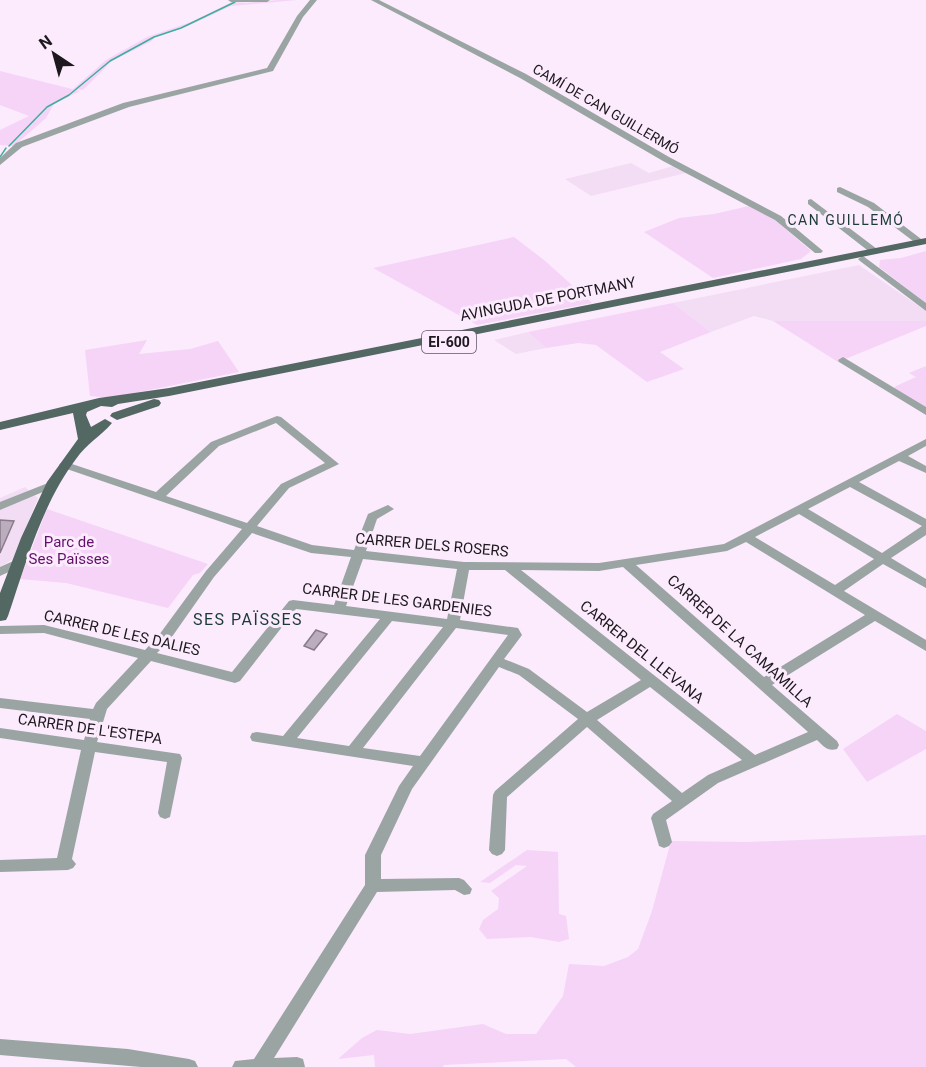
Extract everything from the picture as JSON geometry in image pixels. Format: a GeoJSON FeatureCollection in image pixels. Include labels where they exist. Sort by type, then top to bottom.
{"type":"FeatureCollection","features":[{"type":"Feature","properties":{"kind":"main road","name":"AVINGUDA DE PORTMANY"},"geometry":{"type":"LineString","coordinates":[[105,402],[180,390],[874,251],[924,243]]}},
{"type":"Feature","properties":{"kind":"main road","name":"AVINGUDA DE PORTMANY"},"geometry":{"type":"LineString","coordinates":[[111,419],[171,398],[863,259],[924,243]]}},
{"type":"Feature","properties":{"kind":"main road"},"geometry":{"type":"LineString","coordinates":[[715,283],[735,276],[810,260],[818,251],[841,258]]}},
{"type":"Feature","properties":{"kind":"main road"},"geometry":{"type":"LineString","coordinates":[[0,616],[52,484],[84,438],[111,419],[118,407],[105,402]]}},
{"type":"Feature","properties":{"kind":"main road","name":"EI-600"},"geometry":{"type":"LineString","coordinates":[[0,426],[105,402]]}},
{"type":"Feature","properties":{"kind":"main road"},"geometry":{"type":"LineString","coordinates":[[84,438],[80,412],[86,406]]}},
{"type":"Feature","properties":{"kind":"main road","name":"EI-600"},"geometry":{"type":"LineString","coordinates":[[42,418],[83,421],[93,424],[111,419]]}},
{"type":"Feature","properties":{"kind":"street"},"geometry":{"type":"LineString","coordinates":[[231,0],[267,0]]}},
{"type":"Feature","properties":{"kind":"street"},"geometry":{"type":"LineString","coordinates":[[0,163],[19,145],[126,105],[270,69],[300,16],[314,0]]}},
{"type":"Feature","properties":{"kind":"street","name":"CAMÍ DE CAN GUILLERMÓ"},"geometry":{"type":"LineString","coordinates":[[374,0],[524,76],[666,159],[778,218],[818,251]]}},
{"type":"Feature","properties":{"kind":"street"},"geometry":{"type":"LineString","coordinates":[[840,190],[871,205],[924,243]]}},
{"type":"Feature","properties":{"kind":"street"},"geometry":{"type":"LineString","coordinates":[[811,202],[874,251]]}},
{"type":"Feature","properties":{"kind":"street"},"geometry":{"type":"LineString","coordinates":[[863,259],[926,308]]}},
{"type":"Feature","properties":{"kind":"street"},"geometry":{"type":"LineString","coordinates":[[843,360],[926,412]]}},
{"type":"Feature","properties":{"kind":"street"},"geometry":{"type":"LineString","coordinates":[[0,866],[66,864],[89,745],[101,707],[164,638],[210,574],[285,486],[333,464],[277,419],[215,444],[156,498]]}},
{"type":"Feature","properties":{"kind":"street","name":"CARRER DELS ROSERS"},"geometry":{"type":"LineString","coordinates":[[65,465],[156,498],[311,549],[464,566],[599,567],[727,548],[926,442]]}},
{"type":"Feature","properties":{"kind":"street"},"geometry":{"type":"LineString","coordinates":[[899,456],[926,470]]}},
{"type":"Feature","properties":{"kind":"street"},"geometry":{"type":"LineString","coordinates":[[850,482],[926,524]]}},
{"type":"Feature","properties":{"kind":"street"},"geometry":{"type":"LineString","coordinates":[[0,506],[52,484]]}},
{"type":"Feature","properties":{"kind":"street"},"geometry":{"type":"LineString","coordinates":[[22,497],[44,503]]}},
{"type":"Feature","properties":{"kind":"street"},"geometry":{"type":"LineString","coordinates":[[338,610],[372,517],[388,509]]}},
{"type":"Feature","properties":{"kind":"street"},"geometry":{"type":"LineString","coordinates":[[799,509],[926,584]]}},
{"type":"Feature","properties":{"kind":"street"},"geometry":{"type":"LineString","coordinates":[[835,591],[926,529]]}},
{"type":"Feature","properties":{"kind":"street"},"geometry":{"type":"LineString","coordinates":[[746,537],[926,646]]}},
{"type":"Feature","properties":{"kind":"street"},"geometry":{"type":"LineString","coordinates":[[0,572],[20,562]]}},
{"type":"Feature","properties":{"kind":"street","name":"CARRER DE LA CAMAMILLA"},"geometry":{"type":"LineString","coordinates":[[626,563],[832,745]]}},
{"type":"Feature","properties":{"kind":"street"},"geometry":{"type":"LineString","coordinates":[[353,751],[453,623],[464,566]]}},
{"type":"Feature","properties":{"kind":"street","name":"CARRER DEL LLEVANA"},"geometry":{"type":"LineString","coordinates":[[509,567],[754,762]]}},
{"type":"Feature","properties":{"kind":"street","name":"CARRER DE LES GARDENIES"},"geometry":{"type":"LineString","coordinates":[[235,678],[293,604],[513,631],[515,635],[495,661]]}},
{"type":"Feature","properties":{"kind":"street"},"geometry":{"type":"LineString","coordinates":[[763,684],[875,615]]}},
{"type":"Feature","properties":{"kind":"street"},"geometry":{"type":"LineString","coordinates":[[287,741],[389,616]]}},
{"type":"Feature","properties":{"kind":"street","name":"CARRER DE LES DALIES"},"geometry":{"type":"LineString","coordinates":[[0,630],[44,629],[235,678]]}},
{"type":"Feature","properties":{"kind":"street"},"geometry":{"type":"LineString","coordinates":[[259,1066],[373,886],[373,855],[405,786],[495,661],[524,672],[587,719],[682,801]]}},
{"type":"Feature","properties":{"kind":"street"},"geometry":{"type":"LineString","coordinates":[[498,850],[500,795],[587,719],[651,680]]}},
{"type":"Feature","properties":{"kind":"street"},"geometry":{"type":"LineString","coordinates":[[0,703],[99,715]]}},
{"type":"Feature","properties":{"kind":"street","name":"CARRER DE L'ESTEPA"},"geometry":{"type":"LineString","coordinates":[[0,733],[175,758],[165,813]]}},
{"type":"Feature","properties":{"kind":"street"},"geometry":{"type":"LineString","coordinates":[[664,842],[658,818],[713,779],[819,733]]}},
{"type":"Feature","properties":{"kind":"street"},"geometry":{"type":"LineString","coordinates":[[257,737],[423,762]]}},
{"type":"Feature","properties":{"kind":"street"},"geometry":{"type":"LineString","coordinates":[[373,886],[459,884],[464,889]]}},
{"type":"Feature","properties":{"kind":"street"},"geometry":{"type":"LineString","coordinates":[[0,1047],[128,1057],[189,1067]]}},
{"type":"Feature","properties":{"kind":"street"},"geometry":{"type":"LineString","coordinates":[[241,1067],[297,1065]]}},
{"type":"Feature","properties":{"kind":"shaded area"},"geometry":{"type":"Polygon","coordinates":[[[631,163],[649,173],[673,166],[686,173],[591,196],[565,179],[631,163]]]}},
{"type":"Feature","properties":{"kind":"shaded area"},"geometry":{"type":"Polygon","coordinates":[[[859,265],[926,311],[926,321],[773,321],[754,316],[711,332],[673,303],[859,265]]]}},
{"type":"Feature","properties":{"kind":"shaded area"},"geometry":{"type":"Polygon","coordinates":[[[528,332],[546,348],[516,354],[494,340],[528,332]]]}},
{"type":"Feature","properties":{"kind":"shaded area"},"geometry":{"type":"Polygon","coordinates":[[[25,487],[38,498],[13,559],[0,567],[0,498],[25,487]]]}},
{"type":"Feature","properties":{"kind":"green space"},"geometry":{"type":"Polygon","coordinates":[[[297,0],[231,6],[188,26],[155,37],[152,41],[112,61],[83,90],[73,89],[106,60],[147,37],[191,22],[232,2],[297,0]]]}},
{"type":"Feature","properties":{"kind":"green space"},"geometry":{"type":"Polygon","coordinates":[[[0,71],[80,91],[54,104],[46,118],[14,146],[0,145],[0,130],[29,116],[0,105],[0,71]]]}},
{"type":"Feature","properties":{"kind":"green space"},"geometry":{"type":"Polygon","coordinates":[[[749,206],[775,220],[811,251],[801,259],[713,278],[644,232],[679,218],[714,214],[749,206]]]}},
{"type":"Feature","properties":{"kind":"green space"},"geometry":{"type":"Polygon","coordinates":[[[514,237],[544,260],[592,303],[477,325],[373,268],[514,237]]]}},
{"type":"Feature","properties":{"kind":"green space"},"geometry":{"type":"Polygon","coordinates":[[[926,251],[926,303],[879,267],[880,260],[901,258],[926,251]]]}},
{"type":"Feature","properties":{"kind":"green space"},"geometry":{"type":"Polygon","coordinates":[[[673,303],[711,332],[660,352],[684,369],[647,382],[596,345],[578,343],[546,348],[528,332],[673,303]]]}},
{"type":"Feature","properties":{"kind":"green space"},"geometry":{"type":"Polygon","coordinates":[[[773,321],[926,321],[926,326],[838,362],[773,321]]]}},
{"type":"Feature","properties":{"kind":"green space"},"geometry":{"type":"Polygon","coordinates":[[[147,340],[139,354],[190,349],[218,341],[239,372],[110,398],[90,396],[85,350],[147,340]]]}},
{"type":"Feature","properties":{"kind":"green space"},"geometry":{"type":"Polygon","coordinates":[[[926,366],[926,415],[890,392],[896,386],[916,377],[909,373],[926,366]]]}},
{"type":"Feature","properties":{"kind":"green space","name":"Parc de Ses Païsses"},"geometry":{"type":"Polygon","coordinates":[[[47,509],[208,564],[200,573],[193,575],[168,608],[66,583],[20,579],[47,509]]]}},
{"type":"Feature","properties":{"kind":"green space"},"geometry":{"type":"Polygon","coordinates":[[[897,714],[926,731],[926,749],[867,782],[843,749],[897,714]]]}},
{"type":"Feature","properties":{"kind":"green space"},"geometry":{"type":"Polygon","coordinates":[[[926,835],[926,1067],[576,1067],[566,1059],[444,1065],[443,1067],[375,1067],[374,1055],[338,1059],[362,1038],[377,1030],[410,1034],[483,1024],[506,1034],[536,1034],[563,996],[569,964],[604,966],[628,957],[638,949],[652,911],[671,841],[748,842],[926,835]]]}},
{"type":"Feature","properties":{"kind":"green space"},"geometry":{"type":"Polygon","coordinates":[[[527,850],[558,852],[559,914],[566,916],[569,939],[559,942],[531,937],[487,939],[479,929],[483,920],[498,909],[499,898],[491,891],[527,866],[516,865],[490,883],[480,882],[527,850]]]}},
{"type":"Feature","properties":{"kind":"building"},"geometry":{"type":"Polygon","coordinates":[[[0,520],[14,521],[0,553],[0,520]]]}},
{"type":"Feature","properties":{"kind":"building"},"geometry":{"type":"Polygon","coordinates":[[[316,630],[327,634],[314,650],[304,646],[316,630]]]}},
{"type":"Feature","properties":{"kind":"waterway"},"geometry":{"type":"LineString","coordinates":[[9,146],[47,107],[69,95],[110,61],[154,37],[181,28],[235,2]]}},
{"type":"Feature","properties":{"kind":"waterway"},"geometry":{"type":"LineString","coordinates":[[0,157],[6,148]]}},
{"type":"Feature","properties":{"kind":"district","name":"CAN GUILLEMÓ"},"geometry":{"type":"Point","coordinates":[846,220]}},
{"type":"Feature","properties":{"kind":"district","name":"SES PAÏSSES"},"geometry":{"type":"Point","coordinates":[248,619]}}]}
